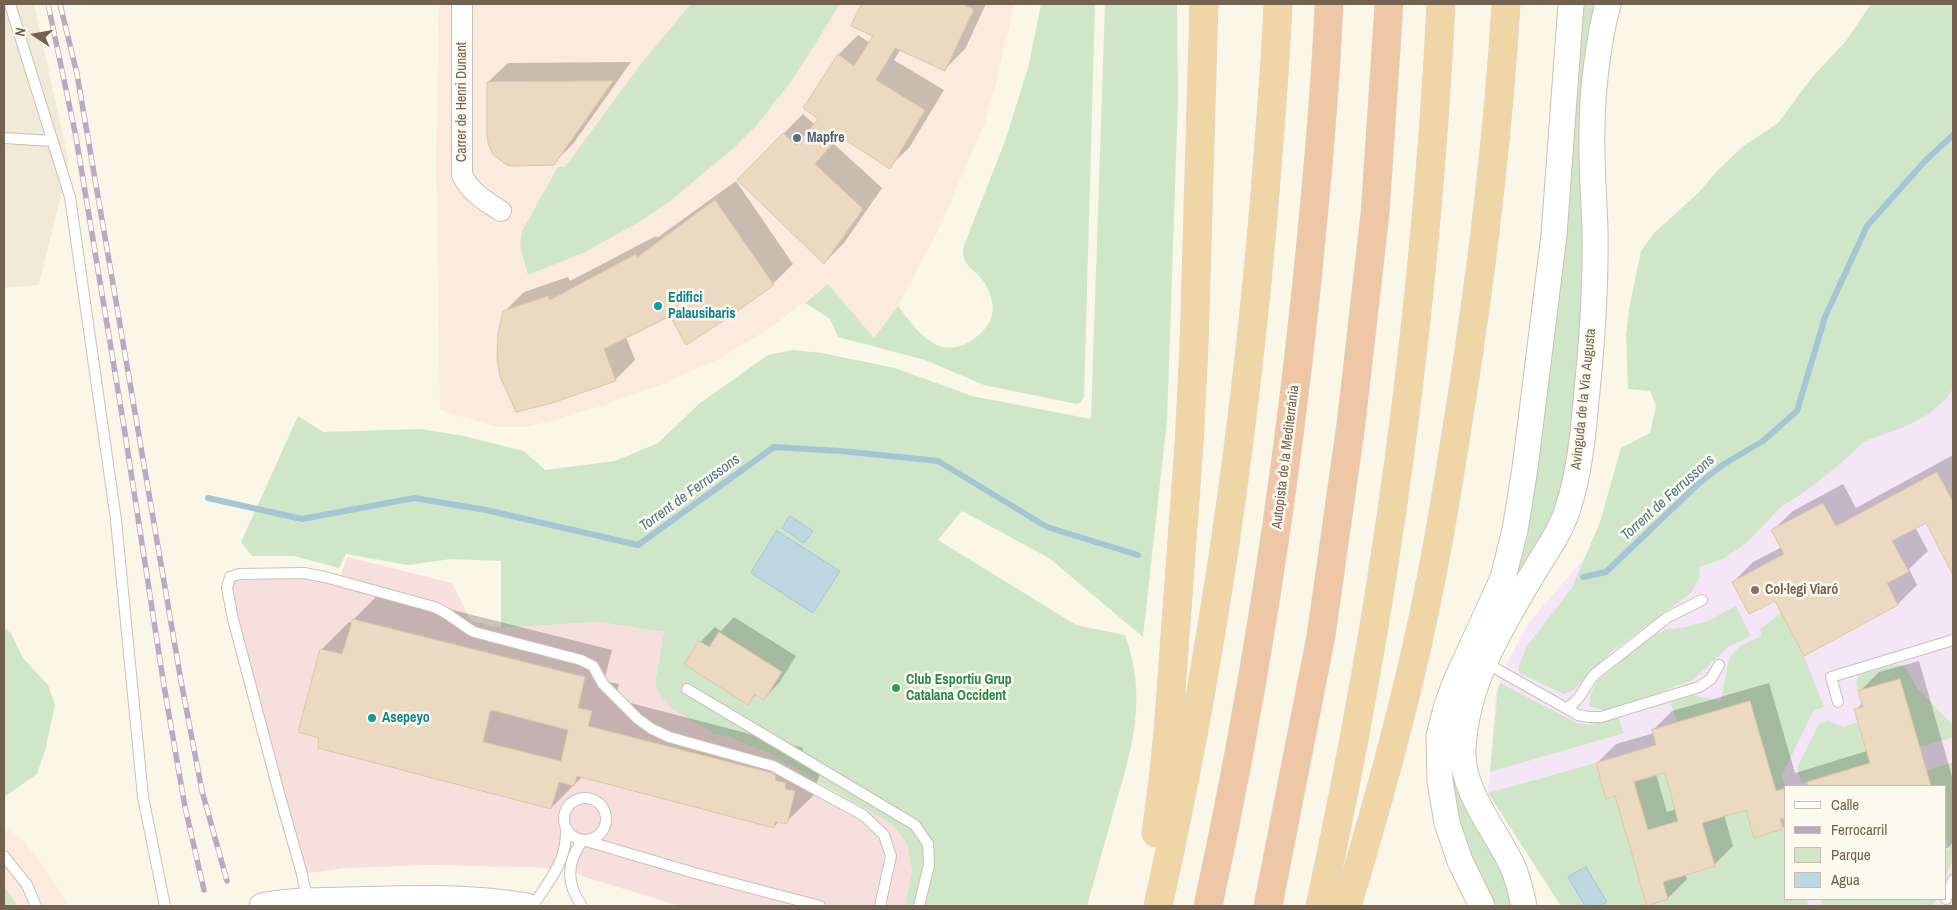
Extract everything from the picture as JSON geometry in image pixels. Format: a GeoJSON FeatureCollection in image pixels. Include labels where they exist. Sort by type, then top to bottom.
{"type":"FeatureCollection","features":[{"type":"Feature","properties":{"kind":"highway"},"geometry":{"type":"LineString","coordinates":[[1141,906],[1164,781],[1189,445],[1194,347],[1204,4]]}},
{"type":"Feature","properties":{"kind":"highway"},"geometry":{"type":"LineString","coordinates":[[1158,906],[1195,727],[1244,414],[1262,235],[1278,4]]}},
{"type":"Feature","properties":{"kind":"highway","name":"Autopista de la Mediterrània"},"geometry":{"type":"LineString","coordinates":[[1208,906],[1244,730],[1277,531],[1311,239],[1322,127],[1330,4]]}},
{"type":"Feature","properties":{"kind":"highway"},"geometry":{"type":"LineString","coordinates":[[1268,906],[1321,636],[1344,473],[1375,214],[1389,4]]}},
{"type":"Feature","properties":{"kind":"highway"},"geometry":{"type":"LineString","coordinates":[[1320,906],[1363,693],[1396,479],[1422,260],[1441,4]]}},
{"type":"Feature","properties":{"kind":"highway"},"geometry":{"type":"LineString","coordinates":[[1347,906],[1376,808],[1402,707],[1429,590],[1445,504],[1486,236],[1499,112],[1506,4]]}},
{"type":"Feature","properties":{"kind":"street","name":"Carrer de Henri Dunant"},"geometry":{"type":"LineString","coordinates":[[462,4],[462,175],[467,186],[475,194],[501,211]]}},
{"type":"Feature","properties":{"kind":"street"},"geometry":{"type":"LineString","coordinates":[[1482,906],[1460,861],[1447,823],[1440,781],[1439,736],[1447,705],[1456,681],[1503,578],[1515,530],[1525,468],[1554,235],[1571,4]]}},
{"type":"Feature","properties":{"kind":"street","name":"Avinguda de la Via Augusta"},"geometry":{"type":"LineString","coordinates":[[1524,906],[1513,867],[1471,788],[1464,768],[1462,752],[1465,720],[1471,696],[1509,615],[1555,540],[1569,507],[1578,467],[1593,328],[1595,232],[1593,114],[1599,52],[1608,4]]}},
{"type":"Feature","properties":{"kind":"street"},"geometry":{"type":"LineString","coordinates":[[265,905],[308,901],[447,898],[528,906]]}},
{"type":"Feature","properties":{"kind":"lane"},"geometry":{"type":"LineString","coordinates":[[10,4],[70,197],[116,520],[143,797],[165,906]]}},
{"type":"Feature","properties":{"kind":"lane"},"geometry":{"type":"LineString","coordinates":[[4,138],[53,141]]}},
{"type":"Feature","properties":{"kind":"lane"},"geometry":{"type":"LineString","coordinates":[[308,901],[232,619],[227,588],[230,577],[240,574],[304,573],[324,577],[434,606],[446,612],[461,625],[474,632],[581,660],[593,666],[604,684],[638,719],[652,729],[669,737],[773,766],[863,815],[884,835],[890,856],[880,906]]}},
{"type":"Feature","properties":{"kind":"lane"},"geometry":{"type":"LineString","coordinates":[[1567,708],[1576,703],[1585,686],[1595,674],[1668,617],[1702,600]]}},
{"type":"Feature","properties":{"kind":"lane"},"geometry":{"type":"LineString","coordinates":[[1838,702],[1831,676],[1953,640]]}},
{"type":"Feature","properties":{"kind":"lane"},"geometry":{"type":"LineString","coordinates":[[1485,663],[1578,714],[1602,718],[1699,687],[1711,679],[1719,665]]}},
{"type":"Feature","properties":{"kind":"lane"},"geometry":{"type":"LineString","coordinates":[[687,689],[915,825],[928,844],[929,865],[919,906]]}},
{"type":"Feature","properties":{"kind":"lane"},"geometry":{"type":"LineString","coordinates":[[533,906],[555,875],[566,840],[565,812],[569,805],[576,800],[590,798],[600,804],[605,810],[606,818],[602,832],[596,837],[582,840],[573,852],[570,870],[573,891],[582,906]]}},
{"type":"Feature","properties":{"kind":"lane"},"geometry":{"type":"LineString","coordinates":[[566,828],[575,838],[698,874],[820,906]]}},
{"type":"Feature","properties":{"kind":"lane"},"geometry":{"type":"LineString","coordinates":[[4,856],[27,885],[36,906]]}},
{"type":"Feature","properties":{"kind":"lane"},"geometry":{"type":"LineString","coordinates":[[1947,896],[1953,880]]}},
{"type":"Feature","properties":{"kind":"shaded area"},"geometry":{"type":"Polygon","coordinates":[[[4,4],[34,4],[69,162],[39,285],[4,288],[4,4]]]}},
{"type":"Feature","properties":{"kind":"shaded area"},"geometry":{"type":"Polygon","coordinates":[[[439,4],[1015,4],[985,122],[937,233],[898,306],[874,339],[828,284],[770,328],[719,359],[660,385],[602,406],[528,427],[496,427],[440,410],[436,160],[439,4]]]}},
{"type":"Feature","properties":{"kind":"shaded area","name":"Col·legi Viaró"},"geometry":{"type":"Polygon","coordinates":[[[1953,216],[1953,906],[1561,906],[1488,793],[1496,694],[1505,667],[1528,624],[1586,556],[1953,216]]]}},
{"type":"Feature","properties":{"kind":"shaded area"},"geometry":{"type":"Polygon","coordinates":[[[347,557],[452,583],[471,621],[501,628],[599,622],[664,632],[655,682],[714,734],[730,738],[770,754],[893,825],[907,844],[912,871],[905,906],[679,906],[585,877],[570,869],[558,868],[430,865],[345,868],[302,874],[233,619],[230,577],[284,572],[339,581],[347,557]]]}},
{"type":"Feature","properties":{"kind":"shaded area"},"geometry":{"type":"Polygon","coordinates":[[[4,826],[25,843],[42,864],[69,906],[4,906],[4,826]]]}},
{"type":"Feature","properties":{"kind":"green space"},"geometry":{"type":"Polygon","coordinates":[[[691,4],[840,4],[793,79],[755,127],[734,148],[666,204],[639,222],[585,252],[528,275],[520,246],[522,231],[558,167],[565,167],[641,64],[691,4]]]}},
{"type":"Feature","properties":{"kind":"green space"},"geometry":{"type":"Polygon","coordinates":[[[1041,4],[1095,4],[1084,398],[1080,403],[1076,404],[984,385],[925,360],[838,337],[830,319],[805,303],[828,284],[874,338],[898,306],[920,333],[938,345],[948,348],[971,341],[984,330],[993,311],[991,298],[984,282],[967,264],[963,255],[963,248],[1005,141],[1028,68],[1041,4]]]}},
{"type":"Feature","properties":{"kind":"green space"},"geometry":{"type":"Polygon","coordinates":[[[1105,4],[1177,4],[1178,100],[1167,420],[1143,637],[1049,558],[962,511],[938,540],[1076,625],[1125,635],[1136,680],[1135,723],[1127,766],[1087,906],[905,906],[912,871],[907,844],[893,825],[770,754],[730,738],[714,734],[673,709],[659,693],[655,682],[664,632],[599,622],[501,628],[501,561],[451,559],[408,565],[346,554],[339,568],[294,556],[252,556],[241,542],[298,416],[323,432],[420,429],[464,436],[524,451],[545,470],[615,461],[658,443],[700,403],[768,355],[793,350],[822,353],[895,368],[972,396],[1091,419],[1105,4]]]}},
{"type":"Feature","properties":{"kind":"green space"},"geometry":{"type":"Polygon","coordinates":[[[1583,4],[1597,4],[1578,388],[1559,512],[1508,595],[1583,4]]]}},
{"type":"Feature","properties":{"kind":"green space"},"geometry":{"type":"Polygon","coordinates":[[[1871,4],[1953,4],[1953,388],[1947,398],[1929,414],[1902,428],[1865,441],[1806,491],[1782,506],[1746,543],[1725,558],[1700,567],[1699,578],[1691,593],[1612,651],[1575,689],[1564,694],[1520,673],[1518,669],[1527,646],[1572,588],[1600,522],[1621,448],[1650,433],[1656,406],[1650,391],[1628,389],[1626,335],[1629,309],[1641,251],[1654,233],[1698,193],[1742,147],[1778,123],[1813,76],[1846,41],[1871,4]]]}},
{"type":"Feature","properties":{"kind":"green space"},"geometry":{"type":"Polygon","coordinates":[[[1736,606],[1751,636],[1728,647],[1693,680],[1607,711],[1589,706],[1591,693],[1596,682],[1650,638],[1665,630],[1708,621],[1736,606]]]}},
{"type":"Feature","properties":{"kind":"green space"},"geometry":{"type":"Polygon","coordinates":[[[1781,613],[1804,656],[1824,707],[1814,710],[1782,775],[1785,785],[1784,789],[1776,791],[1750,701],[1677,722],[1671,703],[1692,695],[1721,701],[1729,658],[1740,646],[1761,636],[1760,629],[1781,613]]]}},
{"type":"Feature","properties":{"kind":"green space"},"geometry":{"type":"Polygon","coordinates":[[[4,628],[11,633],[23,658],[48,685],[55,705],[45,751],[37,774],[4,797],[4,628]]]}},
{"type":"Feature","properties":{"kind":"green space"},"geometry":{"type":"Polygon","coordinates":[[[1898,664],[1905,667],[1917,688],[1950,722],[1953,727],[1953,737],[1920,747],[1858,691],[1856,683],[1859,675],[1898,664]]]}},
{"type":"Feature","properties":{"kind":"green space"},"geometry":{"type":"Polygon","coordinates":[[[1500,683],[1577,723],[1589,725],[1618,717],[1624,733],[1490,772],[1500,683]]]}},
{"type":"Feature","properties":{"kind":"green space"},"geometry":{"type":"Polygon","coordinates":[[[1829,721],[1843,727],[1858,722],[1870,763],[1801,783],[1797,768],[1819,724],[1829,721]]]}},
{"type":"Feature","properties":{"kind":"green space"},"geometry":{"type":"Polygon","coordinates":[[[1658,751],[1678,821],[1715,866],[1702,823],[1746,810],[1754,838],[1783,829],[1784,900],[1806,900],[1809,906],[1561,906],[1488,793],[1596,763],[1606,799],[1615,796],[1647,905],[1668,899],[1634,782],[1658,751]]]}},
{"type":"Feature","properties":{"kind":"green space"},"geometry":{"type":"Polygon","coordinates":[[[1450,760],[1498,859],[1514,906],[1493,906],[1466,846],[1455,809],[1450,760]]]}},
{"type":"Feature","properties":{"kind":"green space"},"geometry":{"type":"Polygon","coordinates":[[[1953,762],[1953,859],[1947,874],[1947,849],[1949,848],[1947,841],[1947,785],[1931,785],[1926,771],[1953,762]]]}},
{"type":"Feature","properties":{"kind":"green space"},"geometry":{"type":"Polygon","coordinates":[[[4,886],[18,906],[4,906],[4,886]]]}},
{"type":"Feature","properties":{"kind":"green space"},"geometry":{"type":"Polygon","coordinates":[[[1820,900],[1935,900],[1932,906],[1823,906],[1820,900]]]}},
{"type":"Feature","properties":{"kind":"water"},"geometry":{"type":"Polygon","coordinates":[[[790,516],[813,531],[804,543],[782,528],[790,516]]]}},
{"type":"Feature","properties":{"kind":"water"},"geometry":{"type":"Polygon","coordinates":[[[777,531],[840,571],[813,613],[751,573],[777,531]]]}},
{"type":"Feature","properties":{"kind":"water"},"geometry":{"type":"Polygon","coordinates":[[[1586,867],[1607,902],[1600,906],[1585,906],[1568,877],[1586,867]]]}},
{"type":"Feature","properties":{"kind":"building"},"geometry":{"type":"Polygon","coordinates":[[[862,4],[962,4],[974,9],[945,71],[895,48],[876,80],[925,110],[890,169],[839,136],[815,164],[863,209],[824,264],[737,180],[783,133],[796,145],[818,119],[803,108],[838,54],[854,66],[873,36],[851,26],[862,4]]]}},
{"type":"Feature","properties":{"kind":"building"},"geometry":{"type":"Polygon","coordinates":[[[613,81],[554,165],[507,165],[493,155],[487,135],[487,82],[613,81]]]}},
{"type":"Feature","properties":{"kind":"building","name":"Edifici Palausibaris"},"geometry":{"type":"Polygon","coordinates":[[[715,200],[774,285],[686,345],[670,316],[604,349],[616,381],[552,403],[516,412],[500,376],[497,358],[498,334],[503,311],[548,296],[550,300],[636,254],[637,257],[715,200]]]}},
{"type":"Feature","properties":{"kind":"building"},"geometry":{"type":"Polygon","coordinates":[[[1937,472],[1953,502],[1953,575],[1926,523],[1892,541],[1909,572],[1887,583],[1898,605],[1804,656],[1775,601],[1749,614],[1732,582],[1784,554],[1771,530],[1823,503],[1836,526],[1937,472]]]}},
{"type":"Feature","properties":{"kind":"building"},"geometry":{"type":"Polygon","coordinates":[[[353,619],[585,677],[578,708],[592,711],[588,726],[772,773],[776,776],[775,780],[786,783],[785,789],[795,791],[787,824],[775,822],[774,828],[577,776],[574,786],[559,782],[551,809],[318,748],[319,738],[298,732],[320,649],[342,654],[353,619]],[[491,710],[483,742],[561,761],[568,730],[491,710]]]}},
{"type":"Feature","properties":{"kind":"building"},"geometry":{"type":"Polygon","coordinates":[[[719,632],[782,672],[764,700],[755,694],[748,705],[684,664],[699,641],[709,647],[719,632]]]}},
{"type":"Feature","properties":{"kind":"building"},"geometry":{"type":"Polygon","coordinates":[[[1900,679],[1931,785],[1808,785],[1807,782],[1870,763],[1854,709],[1863,707],[1858,691],[1900,679]]]}},
{"type":"Feature","properties":{"kind":"building"},"geometry":{"type":"Polygon","coordinates":[[[1750,701],[1776,791],[1784,789],[1784,818],[1780,819],[1783,829],[1754,838],[1746,810],[1702,823],[1715,866],[1663,882],[1668,899],[1647,906],[1615,796],[1606,799],[1596,763],[1656,745],[1652,730],[1750,701]],[[1665,773],[1634,782],[1648,830],[1678,821],[1665,773]]]}},
{"type":"Feature","properties":{"kind":"waterway","name":"Torrent de Ferrussons"},"geometry":{"type":"LineString","coordinates":[[1583,577],[1606,572],[1697,485],[1724,464],[1763,441],[1797,411],[1825,317],[1867,226],[1925,161],[1953,135]]}},
{"type":"Feature","properties":{"kind":"waterway","name":"Torrent de Ferrussons"},"geometry":{"type":"LineString","coordinates":[[208,498],[302,519],[414,498],[486,510],[638,545],[774,447],[841,451],[938,461],[1047,527],[1138,555]]}},
{"type":"Feature","properties":{"kind":"railway"},"geometry":{"type":"LineString","coordinates":[[48,4],[76,137],[164,686],[185,807],[204,890]]}},
{"type":"Feature","properties":{"kind":"railway"},"geometry":{"type":"LineString","coordinates":[[60,4],[77,74],[181,681],[202,791],[227,881]]}},
{"type":"Feature","properties":{"kind":"place","name":"Mapfre"},"geometry":{"type":"Point","coordinates":[797,138]}},
{"type":"Feature","properties":{"kind":"place","name":"Edifici Palausibaris"},"geometry":{"type":"Point","coordinates":[658,306]}},
{"type":"Feature","properties":{"kind":"place","name":"Col·legi Viaró"},"geometry":{"type":"Point","coordinates":[1755,590]}},
{"type":"Feature","properties":{"kind":"place","name":"Club Esportiu Grup Catalana Occident"},"geometry":{"type":"Point","coordinates":[896,688]}},
{"type":"Feature","properties":{"kind":"place","name":"Asepeyo"},"geometry":{"type":"Point","coordinates":[372,718]}}]}
